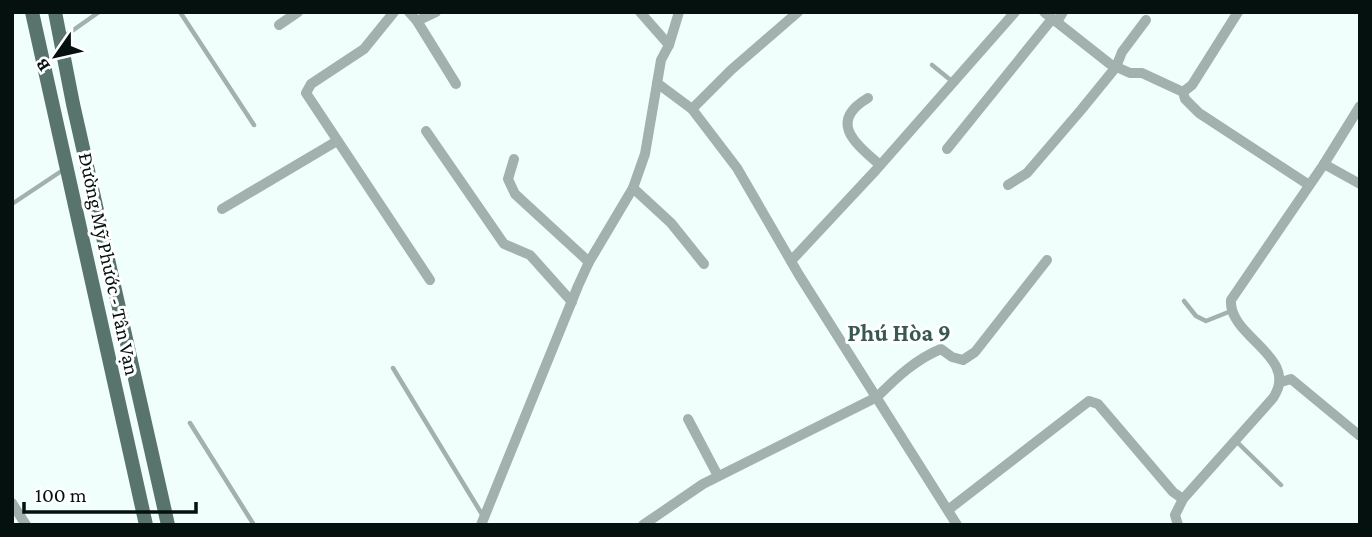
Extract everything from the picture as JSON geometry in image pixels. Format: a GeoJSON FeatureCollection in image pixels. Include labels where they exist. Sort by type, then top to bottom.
{"type":"FeatureCollection","features":[{"type":"Feature","properties":{"kind":"main road","name":"Đường Mỹ Phước - Tân Vạn"},"geometry":{"type":"LineString","coordinates":[[32,12],[146,525]]}},
{"type":"Feature","properties":{"kind":"main road","name":"Đường Mỹ Phước - Tân Vạn"},"geometry":{"type":"LineString","coordinates":[[55,12],[168,525]]}},
{"type":"Feature","properties":{"kind":"street"},"geometry":{"type":"LineString","coordinates":[[279,24],[298,12]]}},
{"type":"Feature","properties":{"kind":"street"},"geometry":{"type":"LineString","coordinates":[[394,12],[364,49],[312,84],[306,93],[430,280]]}},
{"type":"Feature","properties":{"kind":"street"},"geometry":{"type":"LineString","coordinates":[[409,12],[456,84]]}},
{"type":"Feature","properties":{"kind":"street"},"geometry":{"type":"LineString","coordinates":[[417,21],[436,12]]}},
{"type":"Feature","properties":{"kind":"street"},"geometry":{"type":"LineString","coordinates":[[640,12],[669,45]]}},
{"type":"Feature","properties":{"kind":"street"},"geometry":{"type":"LineString","coordinates":[[482,521],[589,262],[633,188],[645,154],[661,60],[669,45],[679,12]]}},
{"type":"Feature","properties":{"kind":"street"},"geometry":{"type":"LineString","coordinates":[[692,109],[731,70],[798,12]]}},
{"type":"Feature","properties":{"kind":"street"},"geometry":{"type":"LineString","coordinates":[[791,261],[954,83],[1015,12]]}},
{"type":"Feature","properties":{"kind":"street"},"geometry":{"type":"LineString","coordinates":[[947,149],[1051,18],[1063,12]]}},
{"type":"Feature","properties":{"kind":"street"},"geometry":{"type":"LineString","coordinates":[[1184,92],[1192,85],[1238,12]]}},
{"type":"Feature","properties":{"kind":"street"},"geometry":{"type":"LineString","coordinates":[[1051,18],[1116,67],[1130,73],[1142,73],[1184,92]]}},
{"type":"Feature","properties":{"kind":"street"},"geometry":{"type":"LineString","coordinates":[[1008,185],[1027,173],[1116,67],[1122,51],[1146,20]]}},
{"type":"Feature","properties":{"kind":"street"},"geometry":{"type":"LineString","coordinates":[[657,83],[692,109],[737,168],[791,261],[957,525]]}},
{"type":"Feature","properties":{"kind":"street"},"geometry":{"type":"LineString","coordinates":[[1184,92],[1185,99],[1199,113],[1309,185]]}},
{"type":"Feature","properties":{"kind":"street"},"geometry":{"type":"LineString","coordinates":[[868,98],[858,104],[847,119],[847,131],[858,146],[880,165]]}},
{"type":"Feature","properties":{"kind":"street"},"geometry":{"type":"LineString","coordinates":[[1178,525],[1175,515],[1183,499],[1273,398],[1281,382],[1280,373],[1270,357],[1232,310],[1231,300],[1324,164],[1360,106]]}},
{"type":"Feature","properties":{"kind":"street"},"geometry":{"type":"LineString","coordinates":[[426,131],[504,244],[530,255],[572,302]]}},
{"type":"Feature","properties":{"kind":"street"},"geometry":{"type":"LineString","coordinates":[[222,209],[337,141]]}},
{"type":"Feature","properties":{"kind":"street"},"geometry":{"type":"LineString","coordinates":[[514,159],[508,179],[515,194],[589,262]]}},
{"type":"Feature","properties":{"kind":"street"},"geometry":{"type":"LineString","coordinates":[[1324,164],[1360,184]]}},
{"type":"Feature","properties":{"kind":"street"},"geometry":{"type":"LineString","coordinates":[[633,188],[671,223],[704,264]]}},
{"type":"Feature","properties":{"kind":"street"},"geometry":{"type":"LineString","coordinates":[[643,525],[703,484],[877,397],[899,374],[930,353],[941,349],[952,357],[963,359],[975,352],[1047,260]]}},
{"type":"Feature","properties":{"kind":"street"},"geometry":{"type":"LineString","coordinates":[[1281,382],[1291,379],[1360,436]]}},
{"type":"Feature","properties":{"kind":"street"},"geometry":{"type":"LineString","coordinates":[[948,510],[1089,401],[1098,404],[1173,492],[1183,499]]}},
{"type":"Feature","properties":{"kind":"street"},"geometry":{"type":"LineString","coordinates":[[688,419],[718,476]]}},
{"type":"Feature","properties":{"kind":"street"},"geometry":{"type":"LineString","coordinates":[[12,503],[26,525]]}},
{"type":"Feature","properties":{"kind":"lane"},"geometry":{"type":"LineString","coordinates":[[61,39],[99,12]]}},
{"type":"Feature","properties":{"kind":"lane"},"geometry":{"type":"LineString","coordinates":[[180,12],[254,125]]}},
{"type":"Feature","properties":{"kind":"lane"},"geometry":{"type":"LineString","coordinates":[[932,65],[954,83]]}},
{"type":"Feature","properties":{"kind":"lane"},"geometry":{"type":"LineString","coordinates":[[12,204],[66,167]]}},
{"type":"Feature","properties":{"kind":"lane"},"geometry":{"type":"LineString","coordinates":[[1184,300],[1196,316],[1206,321],[1232,310]]}},
{"type":"Feature","properties":{"kind":"lane"},"geometry":{"type":"LineString","coordinates":[[393,368],[482,521]]}},
{"type":"Feature","properties":{"kind":"lane"},"geometry":{"type":"LineString","coordinates":[[190,423],[254,525]]}},
{"type":"Feature","properties":{"kind":"lane"},"geometry":{"type":"LineString","coordinates":[[1235,440],[1281,485]]}},
{"type":"Feature","properties":{"kind":"district","name":"Phú Hòa 9"},"geometry":{"type":"Point","coordinates":[899,333]}}]}
